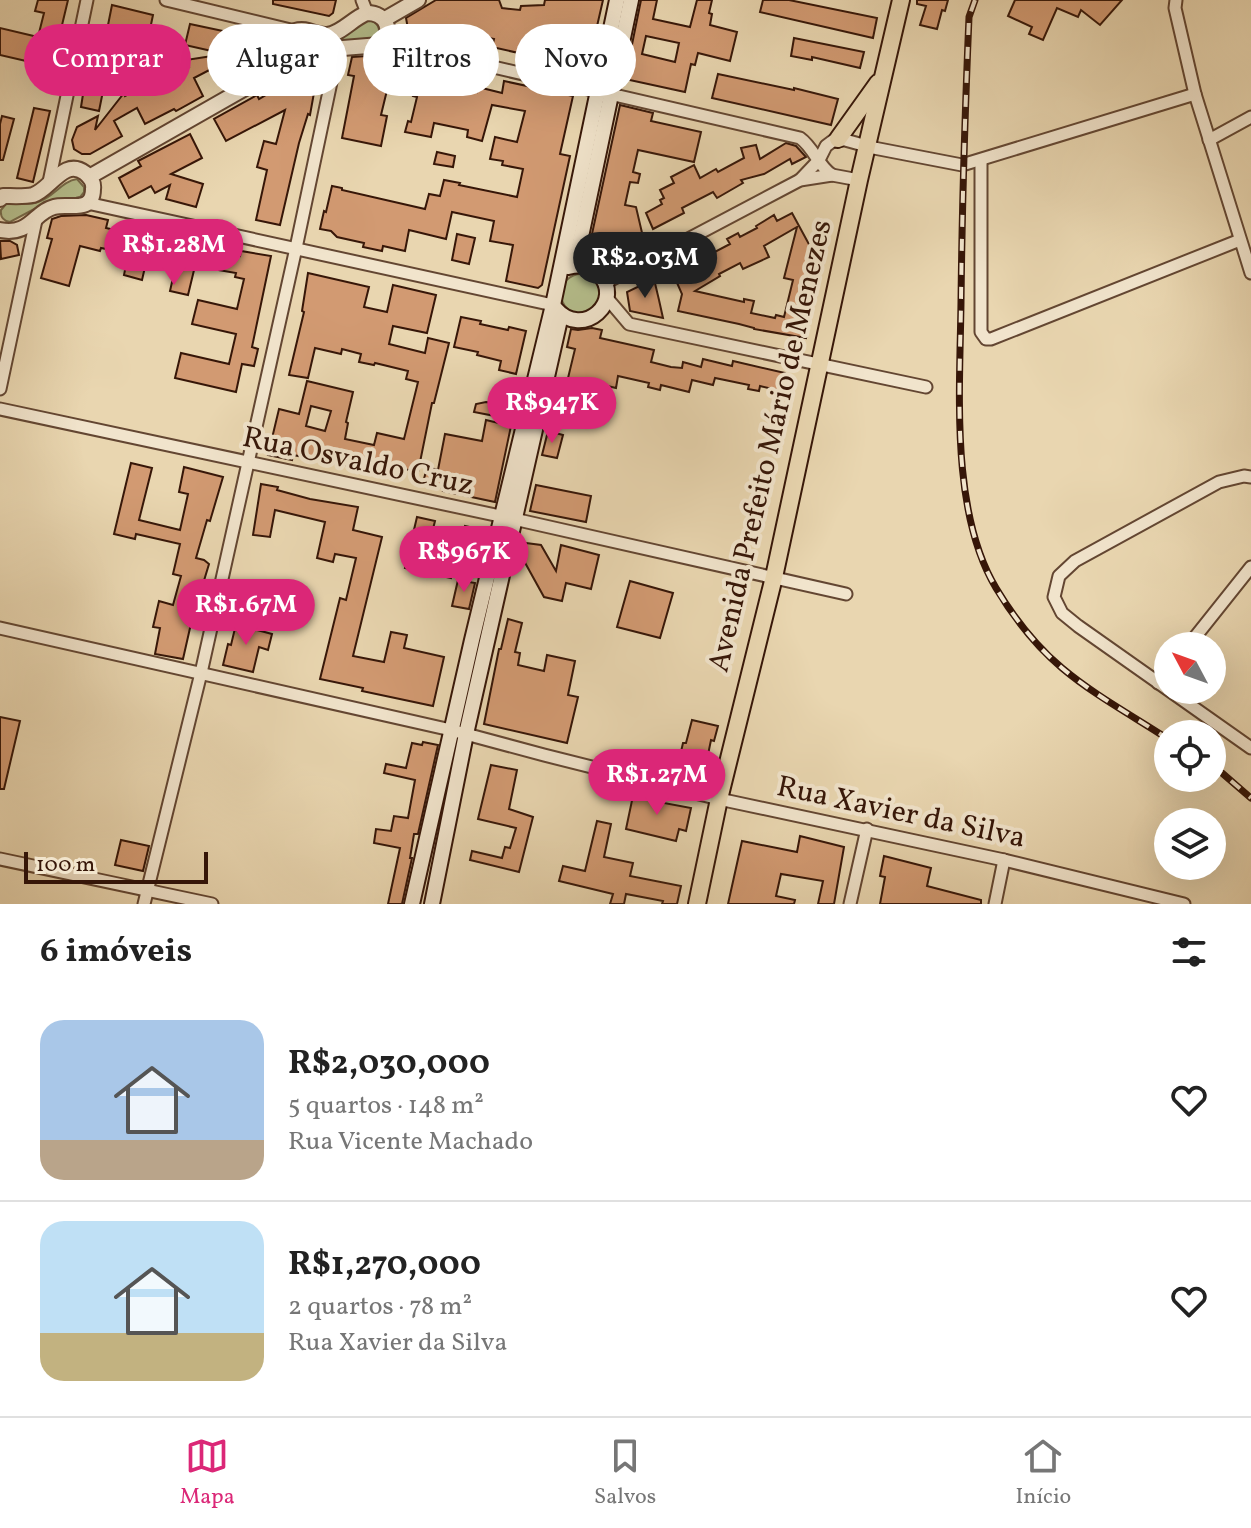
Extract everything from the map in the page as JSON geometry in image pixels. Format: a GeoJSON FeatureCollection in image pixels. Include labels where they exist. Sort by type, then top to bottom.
{"type":"FeatureCollection","features":[{"type":"Feature","properties":{"kind":"main road"},"geometry":{"type":"LineString","coordinates":[[385,19],[418,0]]}},
{"type":"Feature","properties":{"kind":"main road"},"geometry":{"type":"LineString","coordinates":[[614,24],[617,0]]}},
{"type":"Feature","properties":{"kind":"main road"},"geometry":{"type":"LineString","coordinates":[[624,24],[631,0]]}},
{"type":"Feature","properties":{"kind":"main road","name":"Avenida Prefeito Mário de Menezes"},"geometry":{"type":"LineString","coordinates":[[697,904],[719,799],[774,577],[818,364],[901,0]]}},
{"type":"Feature","properties":{"kind":"main road"},"geometry":{"type":"LineString","coordinates":[[347,24],[358,16],[364,6],[385,19],[386,24]]}},
{"type":"Feature","properties":{"kind":"main road"},"geometry":{"type":"LineString","coordinates":[[838,139],[883,75]]}},
{"type":"Feature","properties":{"kind":"main road"},"geometry":{"type":"LineString","coordinates":[[89,177],[231,96]]}},
{"type":"Feature","properties":{"kind":"main road"},"geometry":{"type":"LineString","coordinates":[[575,265],[604,96]]}},
{"type":"Feature","properties":{"kind":"main road"},"geometry":{"type":"LineString","coordinates":[[432,904],[466,734],[480,641],[557,310],[560,271],[604,96]]}},
{"type":"Feature","properties":{"kind":"main road"},"geometry":{"type":"LineString","coordinates":[[0,230],[17,230],[53,207],[72,208],[87,203],[93,190],[89,177],[81,171],[70,169],[36,194],[1,197]]}},
{"type":"Feature","properties":{"kind":"main road"},"geometry":{"type":"LineString","coordinates":[[557,310],[577,321],[586,320],[600,312],[606,290],[600,275],[584,265],[560,271]]}},
{"type":"Feature","properties":{"kind":"main road"},"geometry":{"type":"LineString","coordinates":[[412,904],[451,730],[480,641]]}},
{"type":"Feature","properties":{"kind":"main road"},"geometry":{"type":"LineString","coordinates":[[425,846],[443,849]]}},
{"type":"Feature","properties":{"kind":"street"},"geometry":{"type":"LineString","coordinates":[[49,182],[87,0]]}},
{"type":"Feature","properties":{"kind":"street"},"geometry":{"type":"LineString","coordinates":[[166,0],[266,24]]}},
{"type":"Feature","properties":{"kind":"street"},"geometry":{"type":"LineString","coordinates":[[1176,0],[1175,8],[1195,94],[1251,273]]}},
{"type":"Feature","properties":{"kind":"street"},"geometry":{"type":"LineString","coordinates":[[926,387],[629,324],[606,290],[800,180],[834,140],[962,165],[1195,94]]}},
{"type":"Feature","properties":{"kind":"street"},"geometry":{"type":"LineString","coordinates":[[144,904],[201,673],[328,96]]}},
{"type":"Feature","properties":{"kind":"street"},"geometry":{"type":"LineString","coordinates":[[618,96],[800,138],[832,175]]}},
{"type":"Feature","properties":{"kind":"street"},"geometry":{"type":"LineString","coordinates":[[1209,140],[1251,117]]}},
{"type":"Feature","properties":{"kind":"street"},"geometry":{"type":"LineString","coordinates":[[981,160],[981,332],[984,337],[991,339],[1240,240]]}},
{"type":"Feature","properties":{"kind":"street"},"geometry":{"type":"LineString","coordinates":[[800,180],[832,175],[859,180]]}},
{"type":"Feature","properties":{"kind":"street"},"geometry":{"type":"LineString","coordinates":[[87,203],[296,248],[557,310]]}},
{"type":"Feature","properties":{"kind":"street"},"geometry":{"type":"LineString","coordinates":[[0,389],[36,220]]}},
{"type":"Feature","properties":{"kind":"street","name":"Rua Osvaldo Cruz"},"geometry":{"type":"LineString","coordinates":[[0,409],[846,594]]}},
{"type":"Feature","properties":{"kind":"street"},"geometry":{"type":"LineString","coordinates":[[1154,680],[1062,613],[1054,597],[1059,576],[1075,561],[1219,482],[1251,477]]}},
{"type":"Feature","properties":{"kind":"street"},"geometry":{"type":"LineString","coordinates":[[1199,632],[1251,567]]}},
{"type":"Feature","properties":{"kind":"street","name":"Rua Xavier da Silva"},"geometry":{"type":"LineString","coordinates":[[0,628],[451,730],[719,799],[867,829],[1184,904]]}},
{"type":"Feature","properties":{"kind":"street"},"geometry":{"type":"LineString","coordinates":[[1188,704],[1251,748]]}},
{"type":"Feature","properties":{"kind":"street"},"geometry":{"type":"LineString","coordinates":[[850,904],[867,829]]}},
{"type":"Feature","properties":{"kind":"street"},"geometry":{"type":"LineString","coordinates":[[0,859],[212,904]]}},
{"type":"Feature","properties":{"kind":"street"},"geometry":{"type":"LineString","coordinates":[[995,904],[1004,860]]}},
{"type":"Feature","properties":{"kind":"green space"},"geometry":{"type":"Polygon","coordinates":[[[367,21],[376,24],[363,24],[363,42],[347,46],[347,33],[367,21]]]}},
{"type":"Feature","properties":{"kind":"green space"},"geometry":{"type":"Polygon","coordinates":[[[77,179],[84,187],[80,197],[38,207],[10,222],[2,217],[1,210],[6,204],[38,202],[77,179]]]}},
{"type":"Feature","properties":{"kind":"green space"},"geometry":{"type":"Polygon","coordinates":[[[581,274],[595,280],[601,294],[595,308],[581,314],[567,308],[561,294],[567,280],[581,274]]]}},
{"type":"Feature","properties":{"kind":"building"},"geometry":{"type":"Polygon","coordinates":[[[38,0],[68,0],[62,24],[41,24],[44,13],[35,11],[38,0]]]}},
{"type":"Feature","properties":{"kind":"building"},"geometry":{"type":"Polygon","coordinates":[[[273,0],[336,0],[333,13],[329,16],[273,4],[273,0]]]}},
{"type":"Feature","properties":{"kind":"building"},"geometry":{"type":"Polygon","coordinates":[[[436,0],[499,0],[502,8],[520,10],[521,6],[544,5],[545,0],[603,0],[598,24],[515,24],[515,52],[499,49],[499,24],[407,24],[406,18],[436,0]]]}},
{"type":"Feature","properties":{"kind":"building"},"geometry":{"type":"Polygon","coordinates":[[[641,0],[657,0],[653,19],[690,27],[697,0],[712,0],[710,25],[737,32],[730,61],[698,53],[695,65],[691,64],[685,92],[636,81],[636,25],[641,0]],[[646,36],[642,54],[675,62],[679,43],[646,36]]]}},
{"type":"Feature","properties":{"kind":"building"},"geometry":{"type":"Polygon","coordinates":[[[763,0],[789,0],[877,18],[873,38],[760,12],[763,0]]]}},
{"type":"Feature","properties":{"kind":"building"},"geometry":{"type":"Polygon","coordinates":[[[917,0],[948,0],[937,29],[920,25],[926,6],[917,4],[917,0]]]}},
{"type":"Feature","properties":{"kind":"building"},"geometry":{"type":"Polygon","coordinates":[[[1015,0],[1122,0],[1100,25],[1081,10],[1078,17],[1057,8],[1043,40],[1029,34],[1032,27],[1008,16],[1015,0]]]}},
{"type":"Feature","properties":{"kind":"building"},"geometry":{"type":"Polygon","coordinates":[[[112,5],[153,15],[151,24],[108,24],[112,5]]]}},
{"type":"Feature","properties":{"kind":"building"},"geometry":{"type":"Polygon","coordinates":[[[191,24],[207,28],[207,50],[191,46],[191,24]]]}},
{"type":"Feature","properties":{"kind":"building"},"geometry":{"type":"Polygon","coordinates":[[[0,28],[24,34],[24,61],[0,55],[0,28]]]}},
{"type":"Feature","properties":{"kind":"building"},"geometry":{"type":"Polygon","coordinates":[[[794,38],[864,52],[860,68],[812,57],[812,60],[791,56],[794,38]]]}},
{"type":"Feature","properties":{"kind":"building"},"geometry":{"type":"Polygon","coordinates":[[[363,56],[363,96],[386,96],[381,115],[387,116],[381,146],[342,138],[354,76],[348,75],[352,57],[363,56]]]}},
{"type":"Feature","properties":{"kind":"building"},"geometry":{"type":"Polygon","coordinates":[[[207,57],[207,71],[194,78],[203,96],[145,124],[137,108],[114,121],[122,136],[90,154],[74,149],[72,140],[77,127],[98,116],[95,130],[122,96],[191,96],[191,59],[207,57]]]}},
{"type":"Feature","properties":{"kind":"building"},"geometry":{"type":"Polygon","coordinates":[[[718,74],[838,99],[831,125],[712,98],[718,74]]]}},
{"type":"Feature","properties":{"kind":"building"},"geometry":{"type":"Polygon","coordinates":[[[504,81],[515,83],[515,96],[573,96],[560,154],[570,156],[542,285],[538,288],[506,281],[513,245],[490,241],[494,221],[452,212],[446,239],[409,230],[405,251],[383,246],[382,251],[363,247],[364,243],[337,237],[331,231],[320,229],[332,186],[425,209],[429,194],[440,196],[444,180],[517,197],[523,169],[490,159],[495,137],[517,142],[525,111],[492,105],[482,141],[467,137],[468,130],[434,123],[431,137],[405,132],[408,121],[411,122],[417,97],[413,96],[499,96],[504,81]]]}},
{"type":"Feature","properties":{"kind":"building"},"geometry":{"type":"Polygon","coordinates":[[[83,96],[102,96],[99,111],[81,107],[83,96]]]}},
{"type":"Feature","properties":{"kind":"building"},"geometry":{"type":"Polygon","coordinates":[[[255,96],[259,99],[264,96],[313,96],[280,225],[256,220],[267,170],[257,167],[264,141],[276,144],[285,110],[226,141],[214,119],[255,96]]]}},
{"type":"Feature","properties":{"kind":"building"},"geometry":{"type":"Polygon","coordinates":[[[620,105],[653,113],[651,121],[701,132],[694,162],[638,150],[633,172],[640,174],[638,183],[630,182],[625,205],[636,207],[643,237],[607,256],[590,243],[620,105]]]}},
{"type":"Feature","properties":{"kind":"building"},"geometry":{"type":"Polygon","coordinates":[[[34,108],[50,111],[33,182],[17,178],[34,108]]]}},
{"type":"Feature","properties":{"kind":"building"},"geometry":{"type":"Polygon","coordinates":[[[2,116],[14,119],[3,160],[0,160],[0,124],[2,116]]]}},
{"type":"Feature","properties":{"kind":"building"},"geometry":{"type":"Polygon","coordinates":[[[190,134],[202,158],[171,174],[203,184],[196,207],[166,199],[170,185],[155,193],[151,186],[129,198],[119,178],[141,166],[138,161],[190,134]]]}},
{"type":"Feature","properties":{"kind":"building"},"geometry":{"type":"Polygon","coordinates":[[[786,143],[796,146],[806,157],[792,164],[790,159],[764,174],[741,180],[743,183],[717,198],[713,192],[682,208],[684,213],[653,229],[646,213],[662,204],[660,200],[664,198],[660,190],[674,183],[671,177],[694,165],[700,178],[744,158],[741,148],[756,145],[760,159],[786,143]]]}},
{"type":"Feature","properties":{"kind":"building"},"geometry":{"type":"Polygon","coordinates":[[[437,152],[455,156],[453,167],[434,164],[437,152]]]}},
{"type":"Feature","properties":{"kind":"building"},"geometry":{"type":"Polygon","coordinates":[[[792,213],[817,259],[810,287],[814,288],[806,322],[809,322],[806,338],[678,311],[682,294],[670,267],[685,260],[688,266],[730,244],[727,239],[738,233],[740,237],[774,215],[777,221],[792,213]],[[797,227],[764,246],[769,257],[743,269],[740,263],[695,291],[744,302],[744,299],[754,301],[751,313],[784,317],[793,280],[784,278],[797,227]]]}},
{"type":"Feature","properties":{"kind":"building"},"geometry":{"type":"Polygon","coordinates":[[[86,215],[108,220],[106,228],[124,232],[122,237],[154,244],[155,237],[240,256],[241,251],[271,256],[252,347],[258,349],[254,366],[242,364],[236,392],[175,378],[181,353],[229,364],[236,334],[192,324],[198,300],[237,309],[244,279],[235,277],[236,273],[195,266],[188,295],[170,291],[177,260],[148,254],[142,280],[124,275],[126,253],[80,246],[69,286],[41,278],[52,239],[47,238],[52,219],[86,215]]]}},
{"type":"Feature","properties":{"kind":"building"},"geometry":{"type":"Polygon","coordinates":[[[818,223],[830,226],[827,242],[814,239],[818,223]]]}},
{"type":"Feature","properties":{"kind":"building"},"geometry":{"type":"Polygon","coordinates":[[[457,234],[475,238],[469,264],[452,260],[457,234]]]}},
{"type":"Feature","properties":{"kind":"building"},"geometry":{"type":"Polygon","coordinates":[[[0,241],[17,245],[19,255],[1,259],[0,241]]]}},
{"type":"Feature","properties":{"kind":"building"},"geometry":{"type":"Polygon","coordinates":[[[308,273],[369,287],[364,307],[387,312],[393,285],[436,295],[427,333],[393,326],[389,344],[425,353],[428,338],[449,343],[432,403],[418,472],[394,467],[393,472],[367,466],[366,469],[293,455],[292,460],[268,455],[279,409],[299,414],[307,381],[353,392],[345,439],[374,445],[377,433],[404,439],[418,382],[406,379],[408,371],[359,362],[361,354],[342,349],[341,354],[315,348],[308,378],[289,375],[308,273]],[[311,406],[306,426],[325,431],[331,411],[311,406]]]}},
{"type":"Feature","properties":{"kind":"building"},"geometry":{"type":"Polygon","coordinates":[[[654,279],[663,318],[630,311],[627,292],[654,279]]]}},
{"type":"Feature","properties":{"kind":"building"},"geometry":{"type":"Polygon","coordinates":[[[461,317],[481,321],[480,324],[526,331],[516,374],[499,370],[501,361],[454,347],[461,317]]]}},
{"type":"Feature","properties":{"kind":"building"},"geometry":{"type":"Polygon","coordinates":[[[571,329],[602,330],[600,338],[654,350],[651,362],[671,367],[682,368],[683,362],[701,367],[703,359],[732,366],[733,361],[785,373],[781,391],[760,386],[759,391],[748,389],[749,385],[715,378],[713,385],[692,380],[689,392],[661,385],[660,390],[648,387],[649,383],[618,376],[616,388],[603,385],[597,412],[562,403],[575,349],[567,347],[571,329]]]}},
{"type":"Feature","properties":{"kind":"building"},"geometry":{"type":"Polygon","coordinates":[[[486,402],[497,409],[495,416],[474,412],[476,404],[486,402]]]}},
{"type":"Feature","properties":{"kind":"building"},"geometry":{"type":"Polygon","coordinates":[[[486,420],[511,426],[495,502],[443,491],[444,488],[423,483],[427,467],[438,470],[445,434],[482,441],[486,420]]]}},
{"type":"Feature","properties":{"kind":"building"},"geometry":{"type":"Polygon","coordinates":[[[548,431],[563,435],[557,458],[542,455],[548,431]]]}},
{"type":"Feature","properties":{"kind":"building"},"geometry":{"type":"Polygon","coordinates":[[[131,463],[152,468],[139,520],[180,530],[188,494],[179,492],[184,467],[223,477],[196,558],[209,564],[197,597],[183,659],[155,654],[160,628],[153,627],[159,601],[173,605],[181,576],[173,574],[180,544],[136,534],[135,539],[114,534],[131,463]]]}},
{"type":"Feature","properties":{"kind":"building"},"geometry":{"type":"Polygon","coordinates":[[[261,484],[310,499],[358,507],[353,530],[382,537],[353,656],[384,662],[391,632],[407,635],[404,648],[444,657],[433,706],[320,679],[340,598],[346,600],[356,558],[335,554],[333,562],[317,558],[325,522],[275,510],[270,537],[253,535],[261,484]]]}},
{"type":"Feature","properties":{"kind":"building"},"geometry":{"type":"Polygon","coordinates":[[[536,485],[591,496],[586,522],[530,511],[536,485]]]}},
{"type":"Feature","properties":{"kind":"building"},"geometry":{"type":"Polygon","coordinates":[[[417,517],[435,521],[429,545],[457,553],[451,578],[405,568],[417,517]]]}},
{"type":"Feature","properties":{"kind":"building"},"geometry":{"type":"Polygon","coordinates":[[[465,526],[488,531],[482,558],[459,553],[465,526]]]}},
{"type":"Feature","properties":{"kind":"building"},"geometry":{"type":"Polygon","coordinates":[[[526,543],[541,545],[556,571],[561,545],[599,555],[591,589],[566,583],[562,601],[544,597],[523,559],[526,543]]]}},
{"type":"Feature","properties":{"kind":"building"},"geometry":{"type":"Polygon","coordinates":[[[458,580],[475,583],[469,609],[452,606],[458,580]]]}},
{"type":"Feature","properties":{"kind":"building"},"geometry":{"type":"Polygon","coordinates":[[[630,581],[673,593],[660,638],[617,627],[630,581]]]}},
{"type":"Feature","properties":{"kind":"building"},"geometry":{"type":"Polygon","coordinates":[[[508,619],[522,623],[515,652],[520,653],[518,665],[544,671],[547,655],[575,661],[568,695],[578,697],[567,743],[484,724],[508,619]]]}},
{"type":"Feature","properties":{"kind":"building"},"geometry":{"type":"Polygon","coordinates":[[[237,620],[251,624],[250,628],[272,634],[268,650],[259,647],[253,672],[223,665],[237,620]]]}},
{"type":"Feature","properties":{"kind":"building"},"geometry":{"type":"Polygon","coordinates":[[[0,717],[20,721],[4,789],[0,789],[0,717]]]}},
{"type":"Feature","properties":{"kind":"building"},"geometry":{"type":"Polygon","coordinates":[[[692,720],[718,726],[714,741],[711,740],[704,774],[677,769],[692,720]]]}},
{"type":"Feature","properties":{"kind":"building"},"geometry":{"type":"Polygon","coordinates":[[[423,742],[438,745],[418,834],[414,834],[402,904],[388,904],[400,848],[374,843],[376,829],[391,831],[394,816],[408,818],[415,780],[384,773],[386,764],[406,768],[412,743],[422,745],[423,742]]]}},
{"type":"Feature","properties":{"kind":"building"},"geometry":{"type":"Polygon","coordinates":[[[491,765],[517,770],[509,809],[533,817],[519,872],[470,860],[472,851],[502,858],[505,847],[510,848],[516,828],[478,819],[491,765]]]}},
{"type":"Feature","properties":{"kind":"building"},"geometry":{"type":"Polygon","coordinates":[[[634,791],[649,794],[648,800],[691,808],[686,831],[679,829],[676,841],[626,829],[634,791]]]}},
{"type":"Feature","properties":{"kind":"building"},"geometry":{"type":"Polygon","coordinates":[[[597,821],[611,824],[604,857],[633,863],[630,876],[681,886],[677,904],[662,904],[663,901],[626,894],[624,904],[610,904],[613,894],[559,881],[563,866],[585,871],[597,821]]]}},
{"type":"Feature","properties":{"kind":"building"},"geometry":{"type":"Polygon","coordinates":[[[800,836],[844,847],[834,904],[818,904],[823,881],[781,874],[776,896],[795,900],[794,904],[728,904],[742,841],[797,852],[800,836]]]}},
{"type":"Feature","properties":{"kind":"building"},"geometry":{"type":"Polygon","coordinates":[[[121,840],[149,846],[143,871],[115,865],[121,840]]]}},
{"type":"Feature","properties":{"kind":"building"},"geometry":{"type":"Polygon","coordinates":[[[884,856],[931,868],[927,886],[981,900],[981,904],[880,904],[885,877],[880,876],[884,856]]]}},
{"type":"Feature","properties":{"kind":"railway"},"geometry":{"type":"LineString","coordinates":[[975,0],[969,17],[960,373],[961,449],[971,523],[981,557],[996,588],[1034,641],[1074,678],[1154,730]]}},
{"type":"Feature","properties":{"kind":"railway"},"geometry":{"type":"LineString","coordinates":[[1226,776],[1251,798]]}}]}
